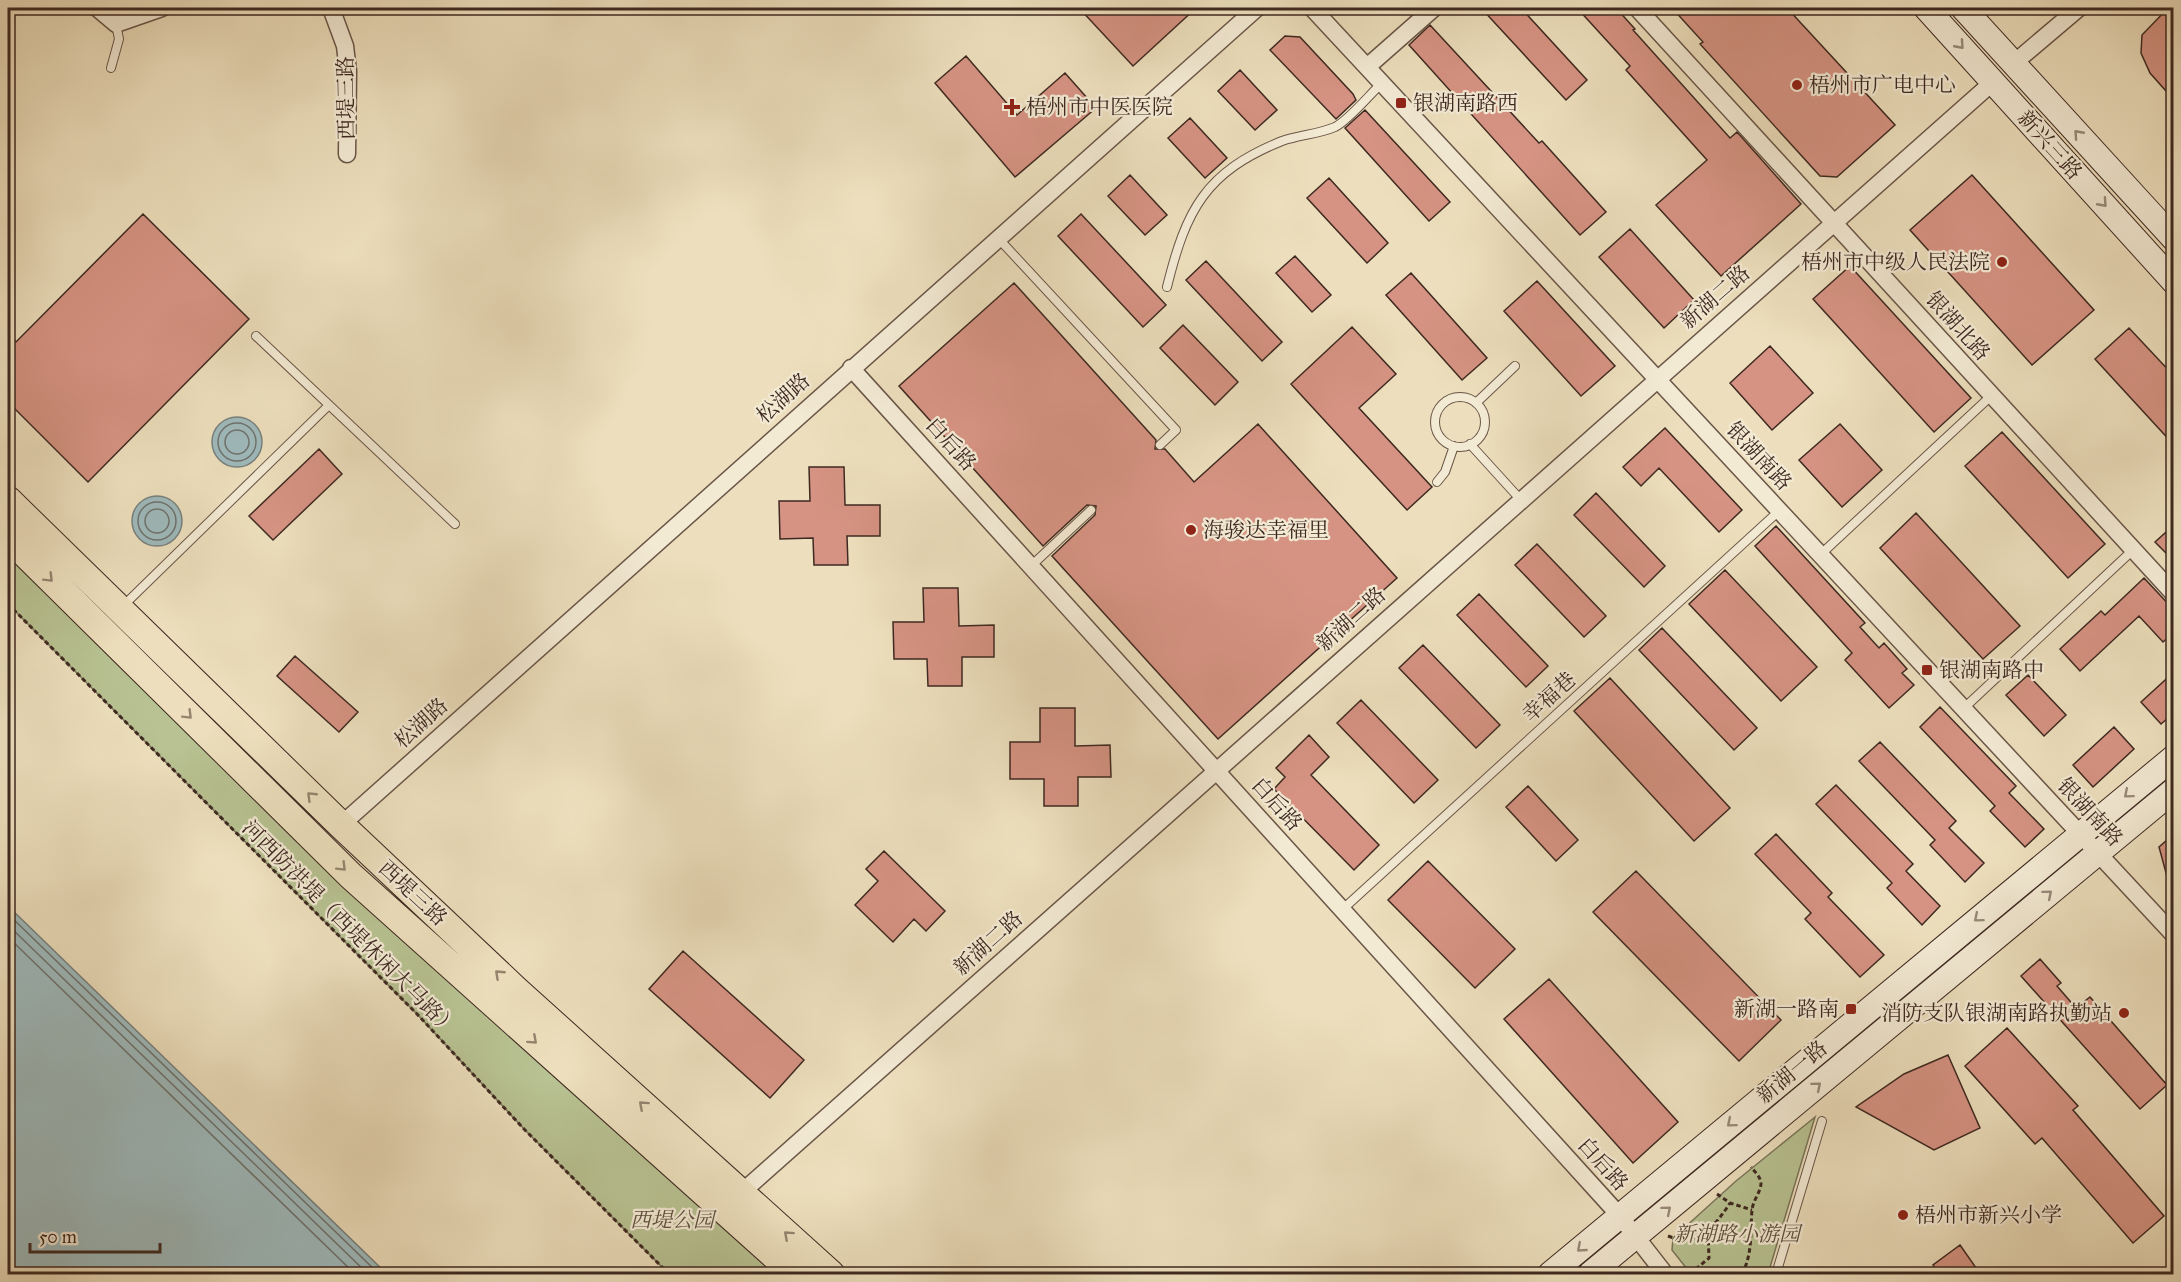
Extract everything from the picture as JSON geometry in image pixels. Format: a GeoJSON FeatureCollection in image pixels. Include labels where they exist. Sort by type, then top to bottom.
{"type":"FeatureCollection","features":[{"type":"Feature","properties":{"kind":"main road","name":"西堤三路"},"geometry":{"type":"LineString","coordinates":[[8,500],[341,825],[515,989],[831,1275]]}},
{"type":"Feature","properties":{"kind":"main road","name":"西堤三路"},"geometry":{"type":"LineString","coordinates":[[8,537],[351,876],[795,1275]]}},
{"type":"Feature","properties":{"kind":"street"},"geometry":{"type":"LineString","coordinates":[[97,8],[116,24],[162,8]]}},
{"type":"Feature","properties":{"kind":"street","name":"西堤三路"},"geometry":{"type":"LineString","coordinates":[[330,8],[345,46],[348,70],[347,154]]}},
{"type":"Feature","properties":{"kind":"street","name":"松湖路"},"geometry":{"type":"LineString","coordinates":[[341,825],[1257,8]]}},
{"type":"Feature","properties":{"kind":"street","name":"银湖南路"},"geometry":{"type":"LineString","coordinates":[[1312,8],[2174,935]]}},
{"type":"Feature","properties":{"kind":"street"},"geometry":{"type":"LineString","coordinates":[[1367,68],[1434,8]]}},
{"type":"Feature","properties":{"kind":"street","name":"银湖北路"},"geometry":{"type":"LineString","coordinates":[[1637,8],[2174,594]]}},
{"type":"Feature","properties":{"kind":"street","name":"新兴三路"},"geometry":{"type":"LineString","coordinates":[[1926,8],[2174,282]]}},
{"type":"Feature","properties":{"kind":"street","name":"新兴三路"},"geometry":{"type":"LineString","coordinates":[[1963,8],[2174,239]]}},
{"type":"Feature","properties":{"kind":"street"},"geometry":{"type":"LineString","coordinates":[[2014,63],[2079,8]]}},
{"type":"Feature","properties":{"kind":"street","name":"新湖二路"},"geometry":{"type":"LineString","coordinates":[[741,1193],[1656,378],[1993,82]]}},
{"type":"Feature","properties":{"kind":"street","name":"白后路"},"geometry":{"type":"LineString","coordinates":[[851,368],[1619,1215],[1641,1232],[1665,1275]]}},
{"type":"Feature","properties":{"kind":"street","name":"新湖一路"},"geometry":{"type":"LineString","coordinates":[[1550,1275],[1619,1215],[2174,757]]}},
{"type":"Feature","properties":{"kind":"street","name":"新湖一路"},"geometry":{"type":"LineString","coordinates":[[1590,1275],[2174,790]]}},
{"type":"Feature","properties":{"kind":"lane"},"geometry":{"type":"LineString","coordinates":[[111,68],[119,39],[116,24]]}},
{"type":"Feature","properties":{"kind":"lane"},"geometry":{"type":"LineString","coordinates":[[1167,287],[1185,227],[1194,208],[1219,177],[1266,148],[1306,133],[1336,126],[1382,83]]}},
{"type":"Feature","properties":{"kind":"lane"},"geometry":{"type":"LineString","coordinates":[[998,237],[1176,430],[1160,445]]}},
{"type":"Feature","properties":{"kind":"lane"},"geometry":{"type":"LineString","coordinates":[[256,336],[455,524]]}},
{"type":"Feature","properties":{"kind":"lane"},"geometry":{"type":"LineString","coordinates":[[1476,403],[1515,366]]}},
{"type":"Feature","properties":{"kind":"lane"},"geometry":{"type":"LineString","coordinates":[[1461,396],[1476,403],[1482,409],[1485,425],[1477,440],[1470,444],[1454,446],[1441,437],[1436,430],[1436,414],[1440,406],[1446,401],[1461,396]]}},
{"type":"Feature","properties":{"kind":"lane"},"geometry":{"type":"LineString","coordinates":[[1820,556],[1992,396]]}},
{"type":"Feature","properties":{"kind":"lane"},"geometry":{"type":"LineString","coordinates":[[119,609],[328,405]]}},
{"type":"Feature","properties":{"kind":"lane"},"geometry":{"type":"LineString","coordinates":[[1470,444],[1520,499]]}},
{"type":"Feature","properties":{"kind":"lane"},"geometry":{"type":"LineString","coordinates":[[1437,482],[1445,472],[1454,446]]}},
{"type":"Feature","properties":{"kind":"lane"},"geometry":{"type":"LineString","coordinates":[[1031,566],[1091,510]]}},
{"type":"Feature","properties":{"kind":"lane","name":"幸福巷"},"geometry":{"type":"LineString","coordinates":[[1343,909],[1779,511]]}},
{"type":"Feature","properties":{"kind":"lane"},"geometry":{"type":"LineString","coordinates":[[1963,709],[2133,550]]}},
{"type":"Feature","properties":{"kind":"lane"},"geometry":{"type":"LineString","coordinates":[[1776,1275],[1822,1122]]}},
{"type":"Feature","properties":{"kind":"path","name":"河西防洪堤（西堤休闲大马路）"},"geometry":{"type":"LineString","coordinates":[[8,604],[417,1014],[532,1138],[669,1275]]}},
{"type":"Feature","properties":{"kind":"path"},"geometry":{"type":"LineString","coordinates":[[1738,1151],[1761,1179],[1761,1187],[1752,1210],[1749,1234],[1752,1246],[1742,1275]]}},
{"type":"Feature","properties":{"kind":"path"},"geometry":{"type":"LineString","coordinates":[[1702,1181],[1730,1203],[1752,1210]]}},
{"type":"Feature","properties":{"kind":"path"},"geometry":{"type":"LineString","coordinates":[[1641,1232],[1680,1240],[1708,1232],[1715,1226],[1730,1203]]}},
{"type":"Feature","properties":{"kind":"path"},"geometry":{"type":"LineString","coordinates":[[1690,1275],[1709,1258],[1708,1232]]}},
{"type":"Feature","properties":{"kind":"green space","name":"西堤公园"},"geometry":{"type":"Polygon","coordinates":[[[8,537],[795,1274],[669,1274],[524,1129],[417,1014],[8,604],[8,537]]]}},
{"type":"Feature","properties":{"kind":"green space","name":"新湖路小游园"},"geometry":{"type":"Polygon","coordinates":[[[1815,1117],[1768,1274],[1691,1274],[1672,1250],[1673,1238],[1736,1181],[1815,1117]]]}},
{"type":"Feature","properties":{"kind":"water"},"geometry":{"type":"Polygon","coordinates":[[[232,417],[242,417],[255,424],[262,437],[262,447],[255,460],[242,467],[232,467],[223,463],[216,456],[212,447],[212,437],[216,428],[223,421],[232,417]]]}},
{"type":"Feature","properties":{"kind":"water"},"geometry":{"type":"Polygon","coordinates":[[[152,496],[162,496],[175,503],[182,516],[182,526],[175,539],[162,546],[152,546],[143,542],[136,535],[132,526],[132,516],[136,507],[143,500],[152,496]]]}},
{"type":"Feature","properties":{"kind":"water"},"geometry":{"type":"Polygon","coordinates":[[[8,906],[387,1274],[8,1274],[8,906]]]}},
{"type":"Feature","properties":{"kind":"building"},"geometry":{"type":"Polygon","coordinates":[[[1079,8],[1196,8],[1133,66],[1079,8]]]}},
{"type":"Feature","properties":{"kind":"building"},"geometry":{"type":"Polygon","coordinates":[[[1481,8],[1521,8],[1587,80],[1566,100],[1481,8]]]}},
{"type":"Feature","properties":{"kind":"building"},"geometry":{"type":"Polygon","coordinates":[[[1577,8],[1616,8],[1730,138],[1737,132],[1801,204],[1721,276],[1656,205],[1707,160],[1626,70],[1630,66],[1577,8]]]}},
{"type":"Feature","properties":{"kind":"building","name":"梧州市广电中心"},"geometry":{"type":"Polygon","coordinates":[[[1672,8],[1787,8],[1895,125],[1837,177],[1820,176],[1700,44],[1703,42],[1672,8]]]}},
{"type":"Feature","properties":{"kind":"building"},"geometry":{"type":"Polygon","coordinates":[[[2168,8],[2174,8],[2174,100],[2150,73],[2141,53],[2142,35],[2168,8]]]}},
{"type":"Feature","properties":{"kind":"building"},"geometry":{"type":"Polygon","coordinates":[[[1430,25],[1539,143],[1542,141],[1606,212],[1580,235],[1409,45],[1430,25]]]}},
{"type":"Feature","properties":{"kind":"building"},"geometry":{"type":"Polygon","coordinates":[[[1285,36],[1300,37],[1353,94],[1356,100],[1336,119],[1270,50],[1285,36]]]}},
{"type":"Feature","properties":{"kind":"building"},"geometry":{"type":"Polygon","coordinates":[[[966,56],[1017,115],[1065,73],[1096,108],[1015,177],[935,83],[966,56]]]}},
{"type":"Feature","properties":{"kind":"building"},"geometry":{"type":"Polygon","coordinates":[[[1240,70],[1277,110],[1255,130],[1218,91],[1240,70]]]}},
{"type":"Feature","properties":{"kind":"building"},"geometry":{"type":"Polygon","coordinates":[[[1365,110],[1450,202],[1429,221],[1345,128],[1365,110]]]}},
{"type":"Feature","properties":{"kind":"building"},"geometry":{"type":"Polygon","coordinates":[[[1190,118],[1227,158],[1205,178],[1168,138],[1190,118]]]}},
{"type":"Feature","properties":{"kind":"building"},"geometry":{"type":"Polygon","coordinates":[[[1130,175],[1167,215],[1145,235],[1108,196],[1130,175]]]}},
{"type":"Feature","properties":{"kind":"building"},"geometry":{"type":"Polygon","coordinates":[[[1972,175],[2094,310],[2032,365],[1910,230],[1972,175]]]}},
{"type":"Feature","properties":{"kind":"building"},"geometry":{"type":"Polygon","coordinates":[[[1329,178],[1388,243],[1367,263],[1307,198],[1329,178]]]}},
{"type":"Feature","properties":{"kind":"building"},"geometry":{"type":"Polygon","coordinates":[[[143,214],[249,319],[88,482],[8,402],[8,333],[16,342],[143,214]]]}},
{"type":"Feature","properties":{"kind":"building"},"geometry":{"type":"Polygon","coordinates":[[[1081,214],[1166,305],[1143,327],[1058,236],[1081,214]]]}},
{"type":"Feature","properties":{"kind":"building"},"geometry":{"type":"Polygon","coordinates":[[[1630,229],[1694,300],[1664,328],[1599,257],[1630,229]]]}},
{"type":"Feature","properties":{"kind":"building"},"geometry":{"type":"Polygon","coordinates":[[[1295,256],[1331,295],[1312,312],[1276,273],[1295,256]]]}},
{"type":"Feature","properties":{"kind":"building"},"geometry":{"type":"Polygon","coordinates":[[[1206,261],[1282,342],[1262,361],[1186,280],[1206,261]]]}},
{"type":"Feature","properties":{"kind":"building"},"geometry":{"type":"Polygon","coordinates":[[[1850,266],[1971,398],[1934,432],[1813,299],[1850,266]]]}},
{"type":"Feature","properties":{"kind":"building"},"geometry":{"type":"Polygon","coordinates":[[[1411,273],[1487,358],[1462,380],[1386,295],[1411,273]]]}},
{"type":"Feature","properties":{"kind":"building"},"geometry":{"type":"Polygon","coordinates":[[[1537,281],[1615,366],[1581,396],[1504,311],[1537,281]]]}},
{"type":"Feature","properties":{"kind":"building","name":"海骏达幸福里"},"geometry":{"type":"Polygon","coordinates":[[[1014,283],[1156,440],[1155,449],[1165,449],[1194,482],[1258,424],[1397,578],[1218,739],[1052,556],[1095,515],[1096,506],[1087,505],[1043,546],[899,386],[1014,283]]]}},
{"type":"Feature","properties":{"kind":"building"},"geometry":{"type":"Polygon","coordinates":[[[1183,325],[1238,382],[1215,405],[1160,348],[1183,325]]]}},
{"type":"Feature","properties":{"kind":"building"},"geometry":{"type":"Polygon","coordinates":[[[1352,327],[1396,374],[1359,408],[1432,487],[1407,510],[1291,384],[1352,327]]]}},
{"type":"Feature","properties":{"kind":"building"},"geometry":{"type":"Polygon","coordinates":[[[2129,328],[2174,376],[2174,445],[2095,359],[2129,328]]]}},
{"type":"Feature","properties":{"kind":"building"},"geometry":{"type":"Polygon","coordinates":[[[1770,346],[1813,393],[1772,430],[1730,383],[1770,346]]]}},
{"type":"Feature","properties":{"kind":"building"},"geometry":{"type":"Polygon","coordinates":[[[1840,424],[1882,470],[1842,507],[1799,460],[1840,424]]]}},
{"type":"Feature","properties":{"kind":"building"},"geometry":{"type":"Polygon","coordinates":[[[1665,428],[1742,510],[1719,532],[1659,468],[1641,486],[1623,467],[1665,428]]]}},
{"type":"Feature","properties":{"kind":"building"},"geometry":{"type":"Polygon","coordinates":[[[2002,432],[2105,544],[2068,578],[1965,466],[2002,432]]]}},
{"type":"Feature","properties":{"kind":"building"},"geometry":{"type":"Polygon","coordinates":[[[319,449],[342,474],[273,540],[249,516],[319,449]]]}},
{"type":"Feature","properties":{"kind":"building"},"geometry":{"type":"Polygon","coordinates":[[[809,467],[844,467],[845,505],[880,505],[880,536],[847,536],[848,565],[814,565],[813,538],[780,539],[779,501],[810,501],[809,467]]]}},
{"type":"Feature","properties":{"kind":"building"},"geometry":{"type":"Polygon","coordinates":[[[1596,493],[1665,566],[1644,587],[1574,515],[1596,493]]]}},
{"type":"Feature","properties":{"kind":"building"},"geometry":{"type":"Polygon","coordinates":[[[1916,513],[2020,626],[1983,659],[1880,548],[1916,513]]]}},
{"type":"Feature","properties":{"kind":"building"},"geometry":{"type":"Polygon","coordinates":[[[2174,525],[2174,561],[2155,542],[2174,525]]]}},
{"type":"Feature","properties":{"kind":"building"},"geometry":{"type":"Polygon","coordinates":[[[1776,526],[1865,623],[1860,627],[1879,648],[1884,643],[1907,669],[1902,673],[1914,685],[1889,708],[1845,660],[1852,653],[1755,546],[1776,526]]]}},
{"type":"Feature","properties":{"kind":"building"},"geometry":{"type":"Polygon","coordinates":[[[1537,544],[1606,616],[1584,637],[1515,565],[1537,544]]]}},
{"type":"Feature","properties":{"kind":"building"},"geometry":{"type":"Polygon","coordinates":[[[1725,570],[1817,667],[1781,701],[1689,604],[1725,570]]]}},
{"type":"Feature","properties":{"kind":"building"},"geometry":{"type":"Polygon","coordinates":[[[2144,578],[2174,610],[2174,632],[2163,642],[2139,616],[2080,671],[2060,649],[2101,611],[2105,615],[2144,578]]]}},
{"type":"Feature","properties":{"kind":"building"},"geometry":{"type":"Polygon","coordinates":[[[923,588],[958,588],[959,626],[994,625],[994,657],[962,657],[962,686],[928,686],[927,659],[894,659],[893,622],[924,622],[923,588]]]}},
{"type":"Feature","properties":{"kind":"building"},"geometry":{"type":"Polygon","coordinates":[[[1479,594],[1548,666],[1526,687],[1457,615],[1479,594]]]}},
{"type":"Feature","properties":{"kind":"building"},"geometry":{"type":"Polygon","coordinates":[[[1662,628],[1757,728],[1734,750],[1639,650],[1662,628]]]}},
{"type":"Feature","properties":{"kind":"building"},"geometry":{"type":"Polygon","coordinates":[[[1423,645],[1500,725],[1476,748],[1399,668],[1423,645]]]}},
{"type":"Feature","properties":{"kind":"building"},"geometry":{"type":"Polygon","coordinates":[[[295,656],[358,712],[339,732],[277,676],[295,656]]]}},
{"type":"Feature","properties":{"kind":"building"},"geometry":{"type":"Polygon","coordinates":[[[2174,672],[2174,713],[2161,724],[2141,702],[2174,672]]]}},
{"type":"Feature","properties":{"kind":"building"},"geometry":{"type":"Polygon","coordinates":[[[2028,675],[2066,715],[2044,736],[2006,695],[2028,675]]]}},
{"type":"Feature","properties":{"kind":"building"},"geometry":{"type":"Polygon","coordinates":[[[1610,678],[1730,808],[1694,841],[1574,711],[1610,678]]]}},
{"type":"Feature","properties":{"kind":"building"},"geometry":{"type":"Polygon","coordinates":[[[1361,700],[1438,780],[1414,803],[1337,723],[1361,700]]]}},
{"type":"Feature","properties":{"kind":"building"},"geometry":{"type":"Polygon","coordinates":[[[1940,707],[2016,786],[2009,793],[2044,829],[2025,847],[1990,811],[1995,806],[1920,727],[1940,707]]]}},
{"type":"Feature","properties":{"kind":"building"},"geometry":{"type":"Polygon","coordinates":[[[1040,708],[1075,708],[1075,746],[1110,745],[1111,777],[1078,777],[1078,806],[1044,806],[1044,779],[1010,779],[1010,742],[1040,742],[1040,708]]]}},
{"type":"Feature","properties":{"kind":"building"},"geometry":{"type":"Polygon","coordinates":[[[2114,727],[2134,749],[2093,787],[2073,765],[2114,727]]]}},
{"type":"Feature","properties":{"kind":"building"},"geometry":{"type":"Polygon","coordinates":[[[1309,735],[1329,757],[1311,775],[1379,845],[1354,870],[1274,789],[1285,777],[1276,768],[1309,735]]]}},
{"type":"Feature","properties":{"kind":"building"},"geometry":{"type":"Polygon","coordinates":[[[1880,742],[1956,821],[1949,828],[1984,863],[1965,882],[1930,845],[1935,840],[1859,761],[1880,742]]]}},
{"type":"Feature","properties":{"kind":"building"},"geometry":{"type":"Polygon","coordinates":[[[1836,785],[1913,864],[1906,871],[1940,906],[1922,925],[1887,888],[1892,883],[1816,804],[1836,785]]]}},
{"type":"Feature","properties":{"kind":"building"},"geometry":{"type":"Polygon","coordinates":[[[1528,786],[1578,840],[1556,861],[1506,807],[1528,786]]]}},
{"type":"Feature","properties":{"kind":"building"},"geometry":{"type":"Polygon","coordinates":[[[1776,834],[1832,893],[1828,897],[1884,955],[1860,977],[1805,919],[1811,913],[1755,854],[1776,834]]]}},
{"type":"Feature","properties":{"kind":"building"},"geometry":{"type":"Polygon","coordinates":[[[2174,834],[2174,883],[2169,884],[2159,847],[2174,834]]]}},
{"type":"Feature","properties":{"kind":"building"},"geometry":{"type":"Polygon","coordinates":[[[884,851],[945,911],[926,931],[914,919],[893,942],[855,905],[878,881],[866,869],[884,851]]]}},
{"type":"Feature","properties":{"kind":"building"},"geometry":{"type":"Polygon","coordinates":[[[1428,861],[1515,949],[1475,988],[1388,900],[1428,861]]]}},
{"type":"Feature","properties":{"kind":"building"},"geometry":{"type":"Polygon","coordinates":[[[1636,871],[1781,1020],[1739,1061],[1593,912],[1636,871]]]}},
{"type":"Feature","properties":{"kind":"building"},"geometry":{"type":"Polygon","coordinates":[[[683,951],[804,1060],[770,1098],[649,989],[683,951]]]}},
{"type":"Feature","properties":{"kind":"building"},"geometry":{"type":"Polygon","coordinates":[[[2040,959],[2061,983],[2057,986],[2076,1008],[2090,997],[2167,1085],[2140,1109],[2021,976],[2040,959]]]}},
{"type":"Feature","properties":{"kind":"building"},"geometry":{"type":"Polygon","coordinates":[[[1549,979],[1678,1122],[1633,1163],[1504,1019],[1549,979]]]}},
{"type":"Feature","properties":{"kind":"building"},"geometry":{"type":"Polygon","coordinates":[[[2007,1028],[2078,1106],[2073,1110],[2164,1216],[2133,1243],[2042,1138],[2035,1144],[1965,1066],[2007,1028]]]}},
{"type":"Feature","properties":{"kind":"building"},"geometry":{"type":"Polygon","coordinates":[[[1948,1055],[1980,1128],[1934,1150],[1856,1107],[1904,1074],[1948,1055]]]}},
{"type":"Feature","properties":{"kind":"building"},"geometry":{"type":"Polygon","coordinates":[[[1960,1245],[1981,1275],[1940,1275],[1933,1265],[1960,1245]]]}},
{"type":"Feature","properties":{"kind":"place","name":"梧州市广电中心"},"geometry":{"type":"Point","coordinates":[1797,85]}},
{"type":"Feature","properties":{"kind":"place","name":"银湖南路西"},"geometry":{"type":"Point","coordinates":[1401,103]}},
{"type":"Feature","properties":{"kind":"place","name":"梧州市中医医院"},"geometry":{"type":"Point","coordinates":[1012,107]}},
{"type":"Feature","properties":{"kind":"place","name":"梧州市中级人民法院"},"geometry":{"type":"Point","coordinates":[2002,262]}},
{"type":"Feature","properties":{"kind":"place","name":"海骏达幸福里"},"geometry":{"type":"Point","coordinates":[1191,530]}},
{"type":"Feature","properties":{"kind":"place","name":"银湖南路中"},"geometry":{"type":"Point","coordinates":[1927,670]}},
{"type":"Feature","properties":{"kind":"place","name":"新湖一路南"},"geometry":{"type":"Point","coordinates":[1851,1009]}},
{"type":"Feature","properties":{"kind":"place","name":"消防支队银湖南路执勤站"},"geometry":{"type":"Point","coordinates":[2124,1013]}},
{"type":"Feature","properties":{"kind":"place","name":"梧州市新兴小学"},"geometry":{"type":"Point","coordinates":[1903,1215]}}]}
